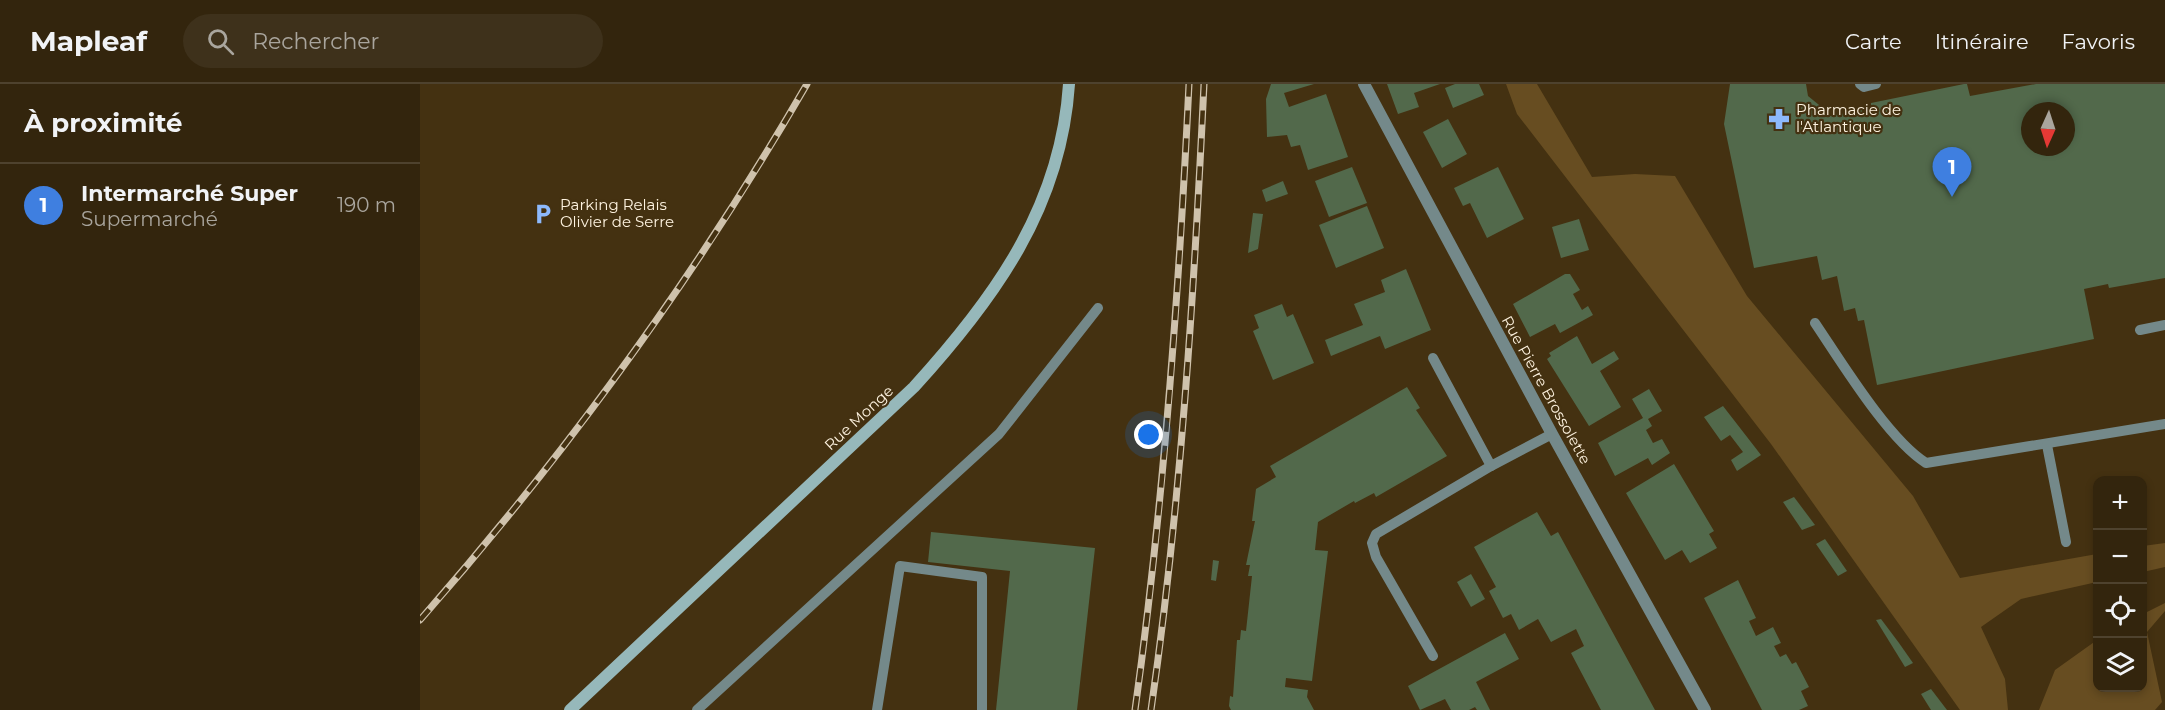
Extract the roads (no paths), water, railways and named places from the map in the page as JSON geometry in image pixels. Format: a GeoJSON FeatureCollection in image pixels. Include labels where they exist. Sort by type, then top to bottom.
{"type":"FeatureCollection","features":[{"type":"Feature","properties":{"kind":"street","name":"Rue Monge"},"geometry":{"type":"LineString","coordinates":[[570,710],[914,387],[952,345],[1001,279],[1044,200],[1056,166],[1067,121],[1069,84]]}},
{"type":"Feature","properties":{"kind":"street","name":"Rue Pierre Brossolette"},"geometry":{"type":"LineString","coordinates":[[1364,84],[1552,434],[1706,710]]}},
{"type":"Feature","properties":{"kind":"lane"},"geometry":{"type":"LineString","coordinates":[[1860,84],[1864,87],[1876,84]]}},
{"type":"Feature","properties":{"kind":"lane"},"geometry":{"type":"LineString","coordinates":[[697,710],[999,434],[1098,308]]}},
{"type":"Feature","properties":{"kind":"lane"},"geometry":{"type":"LineString","coordinates":[[1815,323],[1850,376],[1910,453],[1926,463],[2165,424]]}},
{"type":"Feature","properties":{"kind":"lane"},"geometry":{"type":"LineString","coordinates":[[2140,330],[2165,325]]}},
{"type":"Feature","properties":{"kind":"lane"},"geometry":{"type":"LineString","coordinates":[[1433,358],[1491,466]]}},
{"type":"Feature","properties":{"kind":"lane"},"geometry":{"type":"LineString","coordinates":[[1433,656],[1376,557],[1372,543],[1376,534],[1491,466],[1552,434]]}},
{"type":"Feature","properties":{"kind":"lane"},"geometry":{"type":"LineString","coordinates":[[2047,445],[2066,542]]}},
{"type":"Feature","properties":{"kind":"lane"},"geometry":{"type":"LineString","coordinates":[[877,710],[900,566],[982,577],[981,710]]}},
{"type":"Feature","properties":{"kind":"railway"},"geometry":{"type":"LineString","coordinates":[[420,620],[527,493],[627,361],[675,294],[720,225],[807,84]]}},
{"type":"Feature","properties":{"kind":"railway"},"geometry":{"type":"LineString","coordinates":[[1135,710],[1154,554],[1169,397],[1189,84]]}},
{"type":"Feature","properties":{"kind":"railway"},"geometry":{"type":"LineString","coordinates":[[1151,710],[1171,554],[1185,398],[1204,84]]}},
{"type":"Feature","properties":{"kind":"place","name":"Pharmacie de l'Atlantique"},"geometry":{"type":"Point","coordinates":[1779,119]}},
{"type":"Feature","properties":{"kind":"place","name":"Intermarché Super"},"geometry":{"type":"Point","coordinates":[1952,197]}},
{"type":"Feature","properties":{"kind":"place","name":"Parking Relais Olivier de Serre"},"geometry":{"type":"Point","coordinates":[543,214]}}]}
